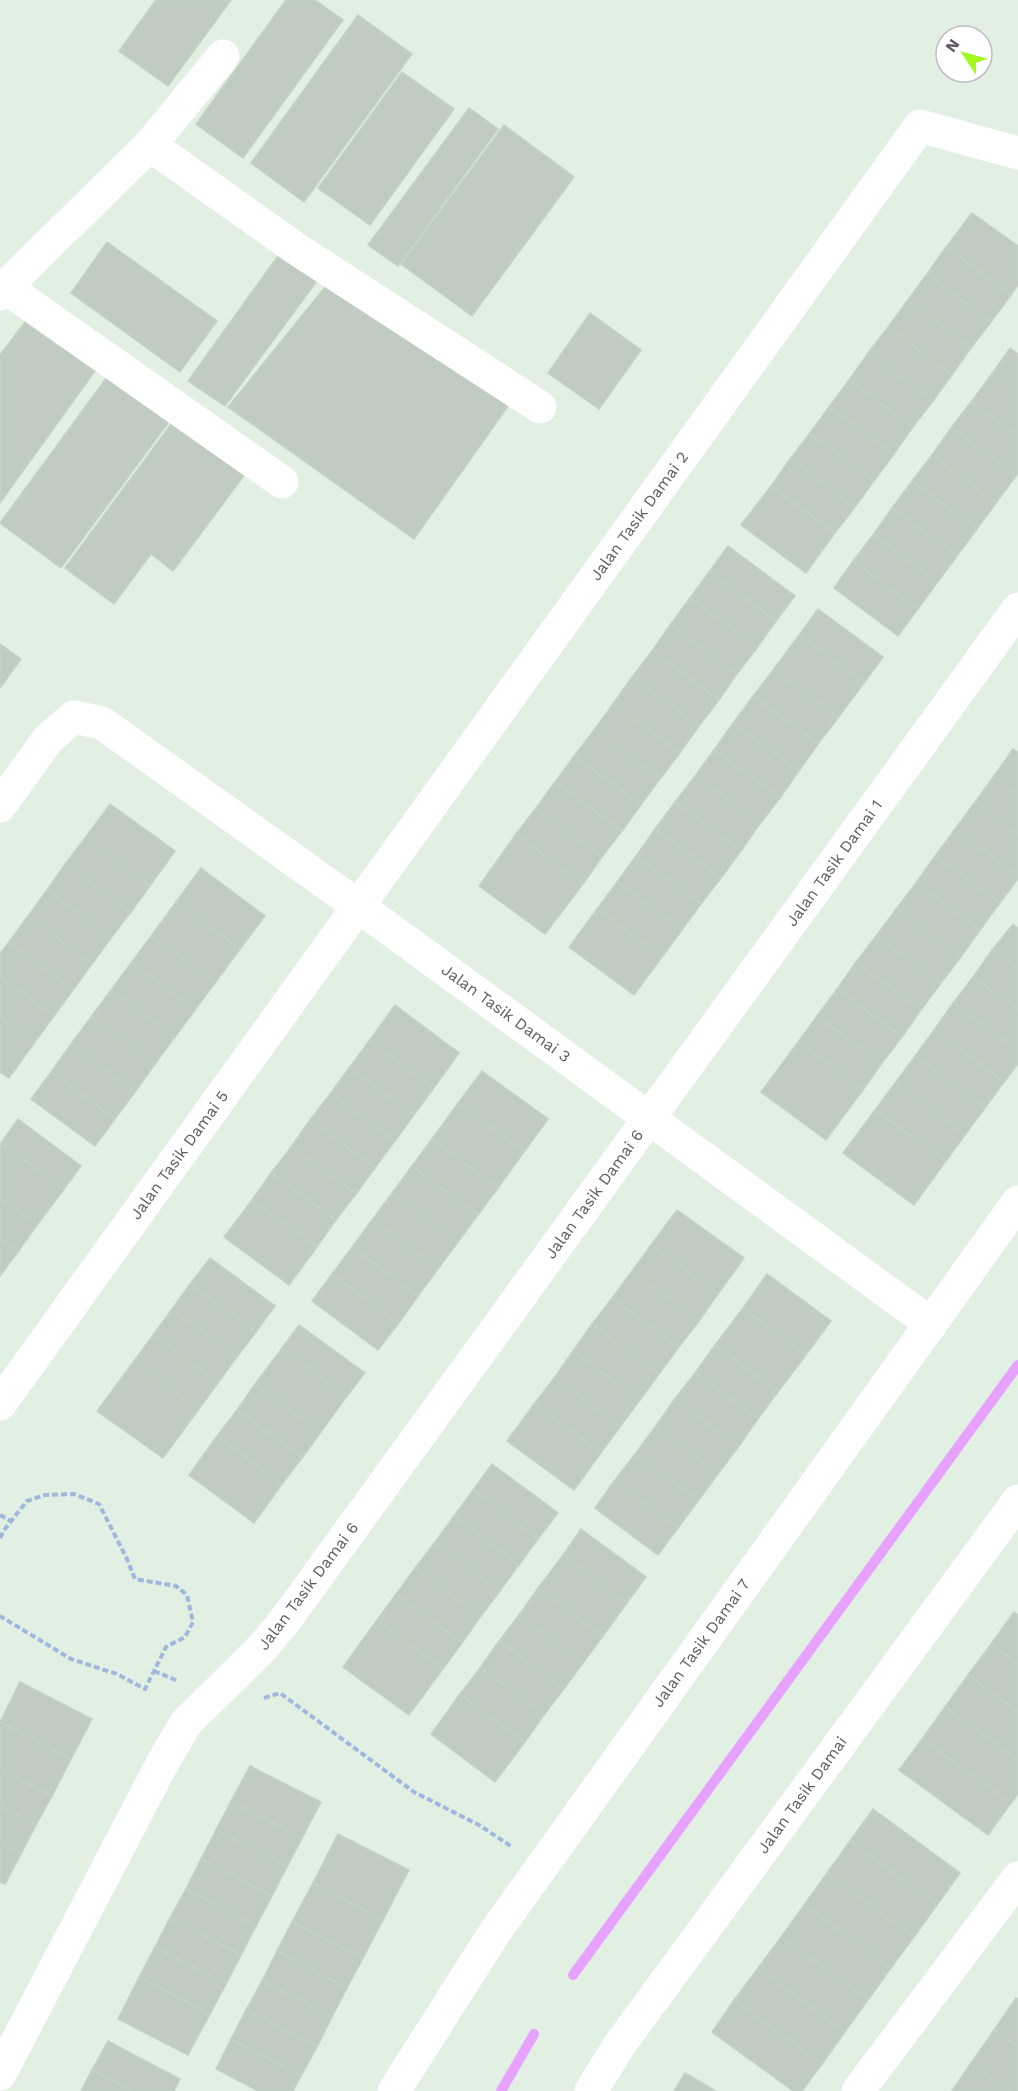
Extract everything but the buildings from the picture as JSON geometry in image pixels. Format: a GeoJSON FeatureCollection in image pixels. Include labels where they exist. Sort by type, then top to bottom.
{"type":"FeatureCollection","features":[{"type":"Feature","properties":{"kind":"street"},"geometry":{"type":"LineString","coordinates":[[223,56],[150,145],[2,291],[282,482]]}},
{"type":"Feature","properties":{"kind":"street","name":"Jalan Tasik Damai 2"},"geometry":{"type":"LineString","coordinates":[[358,906],[920,126],[1018,153]]}},
{"type":"Feature","properties":{"kind":"street"},"geometry":{"type":"LineString","coordinates":[[150,145],[295,248],[540,407]]}},
{"type":"Feature","properties":{"kind":"street","name":"Jalan Tasik Damai 1"},"geometry":{"type":"LineString","coordinates":[[650,1117],[1018,609]]}},
{"type":"Feature","properties":{"kind":"street","name":"Jalan Tasik Damai 3"},"geometry":{"type":"LineString","coordinates":[[0,806],[48,739],[74,717],[102,723],[650,1117],[931,1324]]}},
{"type":"Feature","properties":{"kind":"street","name":"Jalan Tasik Damai 5"},"geometry":{"type":"LineString","coordinates":[[0,1404],[358,906]]}},
{"type":"Feature","properties":{"kind":"street","name":"Jalan Tasik Damai 6"},"geometry":{"type":"LineString","coordinates":[[0,2074],[163,1762],[186,1723],[263,1647],[289,1616],[650,1117]]}},
{"type":"Feature","properties":{"kind":"street","name":"Jalan Tasik Damai 7"},"geometry":{"type":"LineString","coordinates":[[394,2091],[495,1932],[1018,1202]]}},
{"type":"Feature","properties":{"kind":"street","name":"Jalan Tasik Damai"},"geometry":{"type":"LineString","coordinates":[[591,2091],[618,2047],[1018,1501]]}},
{"type":"Feature","properties":{"kind":"street"},"geometry":{"type":"LineString","coordinates":[[858,2091],[1018,1878]]}},
{"type":"Feature","properties":{"kind":"path"},"geometry":{"type":"LineString","coordinates":[[0,1538],[27,1501],[45,1495],[74,1494],[99,1504],[135,1579],[177,1586],[188,1595],[193,1622],[185,1636],[166,1647],[145,1689],[117,1674],[71,1659],[0,1616]]}},
{"type":"Feature","properties":{"kind":"path"},"geometry":{"type":"LineString","coordinates":[[0,1515],[11,1521]]}},
{"type":"Feature","properties":{"kind":"path"},"geometry":{"type":"LineString","coordinates":[[154,1671],[184,1684]]}},
{"type":"Feature","properties":{"kind":"path"},"geometry":{"type":"LineString","coordinates":[[230,1679],[254,1701],[280,1693],[414,1792],[478,1825],[541,1867]]}},
{"type":"Feature","properties":{"kind":"waterway"},"geometry":{"type":"LineString","coordinates":[[573,1975],[1018,1365]]}},
{"type":"Feature","properties":{"kind":"waterway"},"geometry":{"type":"LineString","coordinates":[[501,2091],[534,2034]]}}]}
